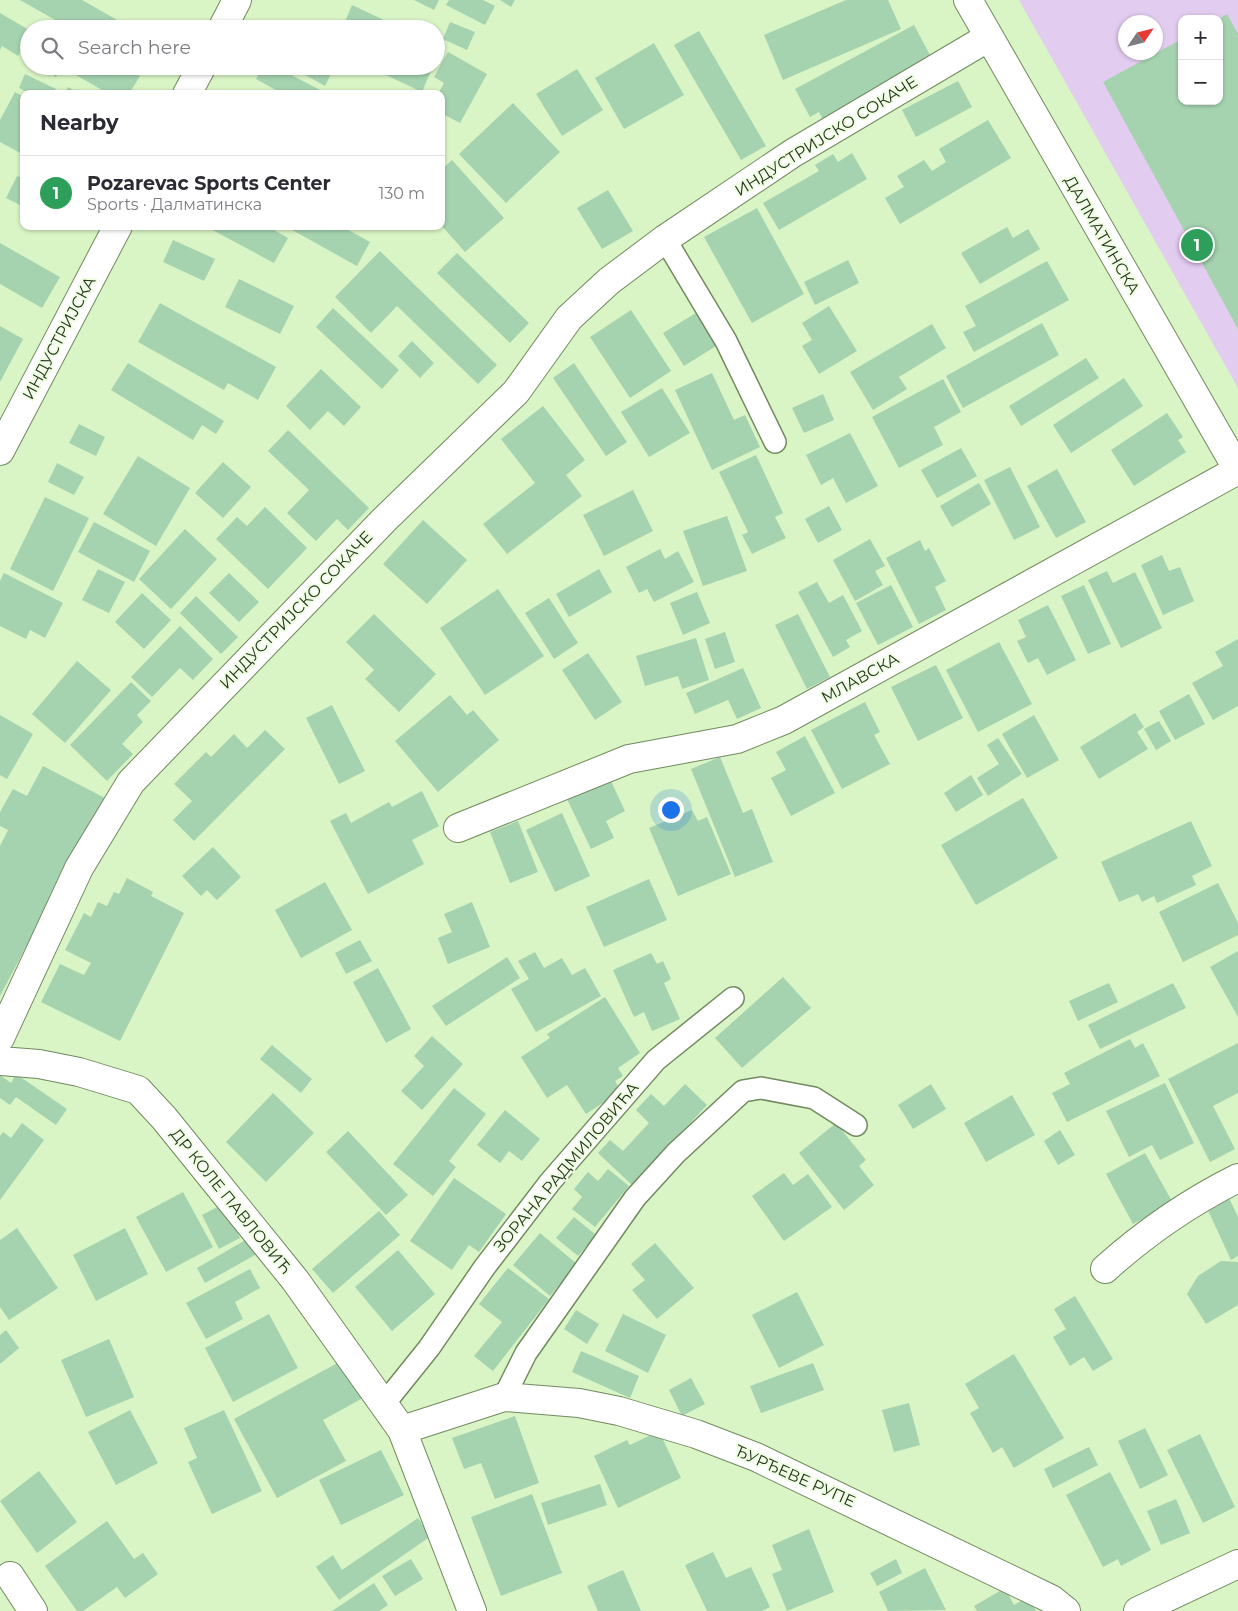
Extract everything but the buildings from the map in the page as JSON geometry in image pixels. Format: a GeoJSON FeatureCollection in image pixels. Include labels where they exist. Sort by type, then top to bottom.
{"type":"FeatureCollection","features":[{"type":"Feature","properties":{"kind":"street"},"geometry":{"type":"LineString","coordinates":[[227,20],[237,0]]}},
{"type":"Feature","properties":{"kind":"street","name":"ДАЛМАТИНСКА"},"geometry":{"type":"LineString","coordinates":[[968,0],[1238,470]]}},
{"type":"Feature","properties":{"kind":"street","name":"ИНДУСТРИЈСКО СОКАЧЕ"},"geometry":{"type":"LineString","coordinates":[[0,1038],[79,868],[131,782],[384,520],[516,392],[569,318],[610,281],[665,239],[793,153],[989,37]]}},
{"type":"Feature","properties":{"kind":"street"},"geometry":{"type":"LineString","coordinates":[[190,90],[198,75]]}},
{"type":"Feature","properties":{"kind":"street","name":"ИНДУСТРИЈСКА"},"geometry":{"type":"LineString","coordinates":[[0,451],[116,230]]}},
{"type":"Feature","properties":{"kind":"street","name":"МЛАВСКА"},"geometry":{"type":"LineString","coordinates":[[458,828],[629,759],[737,739],[784,720],[1238,470]]}},
{"type":"Feature","properties":{"kind":"street","name":"ДР КОЛЕ ПАВЛОВИЋ"},"geometry":{"type":"LineString","coordinates":[[0,1061],[39,1064],[79,1072],[138,1090],[164,1118],[295,1280],[402,1430]]}},
{"type":"Feature","properties":{"kind":"street"},"geometry":{"type":"LineString","coordinates":[[1105,1269],[1169,1218],[1238,1178]]}},
{"type":"Feature","properties":{"kind":"street","name":"ЂУРЂЕВЕ РУПЕ"},"geometry":{"type":"LineString","coordinates":[[402,1430],[504,1397],[579,1403],[620,1411],[696,1434],[756,1457],[927,1537],[1051,1599],[1066,1611]]}},
{"type":"Feature","properties":{"kind":"street"},"geometry":{"type":"LineString","coordinates":[[402,1430],[472,1611]]}},
{"type":"Feature","properties":{"kind":"street"},"geometry":{"type":"LineString","coordinates":[[1138,1611],[1238,1564]]}},
{"type":"Feature","properties":{"kind":"street"},"geometry":{"type":"LineString","coordinates":[[10,1576],[33,1611]]}},
{"type":"Feature","properties":{"kind":"lane"},"geometry":{"type":"LineString","coordinates":[[665,239],[726,341],[775,442]]}},
{"type":"Feature","properties":{"kind":"lane","name":"ЗОРАНА РАДМИЛОВИЋА"},"geometry":{"type":"LineString","coordinates":[[384,1404],[429,1348],[484,1268],[550,1182],[656,1060],[733,998]]}},
{"type":"Feature","properties":{"kind":"lane"},"geometry":{"type":"LineString","coordinates":[[504,1397],[526,1353],[635,1198],[676,1153],[742,1091],[761,1088],[814,1098],[856,1125]]}},
{"type":"Feature","properties":{"kind":"shaded area"},"geometry":{"type":"Polygon","coordinates":[[[1019,0],[1238,0],[1238,388],[1019,0]]]}},
{"type":"Feature","properties":{"kind":"place","name":"Pozarevac Sports Center"},"geometry":{"type":"Point","coordinates":[1197,245]}}]}
